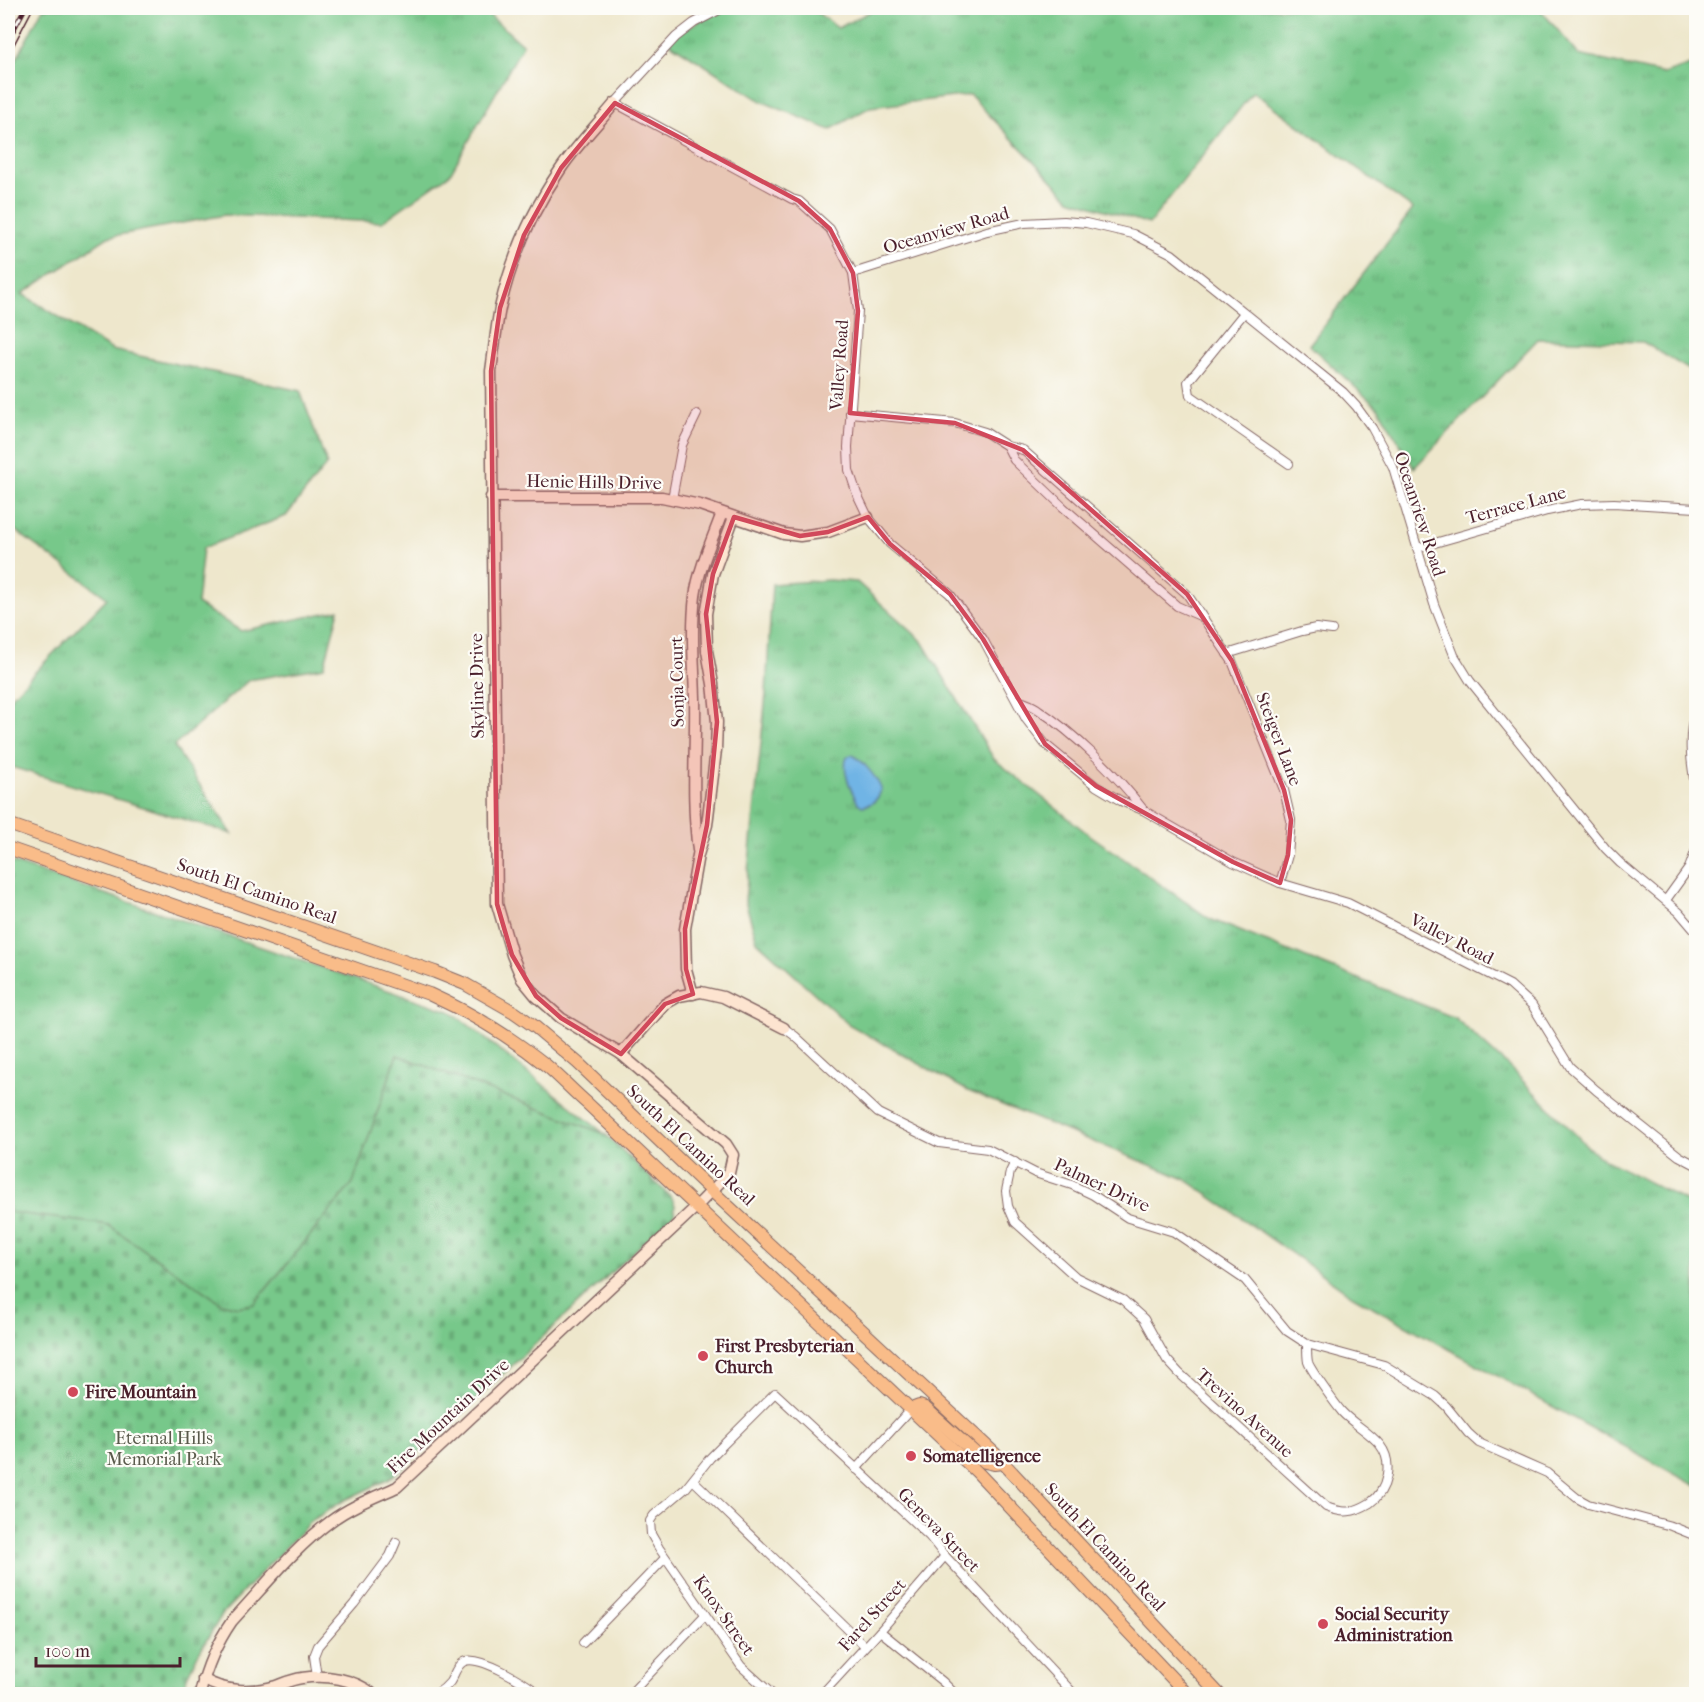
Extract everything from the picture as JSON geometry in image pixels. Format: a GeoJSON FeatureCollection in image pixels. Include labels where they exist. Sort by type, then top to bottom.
{"type":"FeatureCollection","features":[{"type":"Feature","properties":{"kind":"main road","name":"South El Camino Real"},"geometry":{"type":"LineString","coordinates":[[8,824],[388,955],[465,984],[514,1012],[554,1042],[1003,1463],[1219,1695]]}},
{"type":"Feature","properties":{"kind":"main road"},"geometry":{"type":"LineString","coordinates":[[8,848],[429,994],[459,1007],[517,1043],[547,1066],[998,1493],[1187,1695]]}},
{"type":"Feature","properties":{"kind":"main road"},"geometry":{"type":"LineString","coordinates":[[910,1409],[919,1406],[925,1408],[985,1462],[1003,1463]]}},
{"type":"Feature","properties":{"kind":"street"},"geometry":{"type":"LineString","coordinates":[[615,103],[676,37],[694,23],[723,8]]}},
{"type":"Feature","properties":{"kind":"street","name":"Valley Road"},"geometry":{"type":"LineString","coordinates":[[615,103],[799,201],[830,229],[853,273],[858,311],[848,447],[849,470],[856,495],[868,517],[890,544],[950,594],[983,639],[1018,700],[1026,719],[1045,744],[1096,786],[1121,801],[1143,810],[1233,862],[1280,883],[1348,903],[1510,985],[1532,1005],[1570,1067],[1679,1156],[1696,1165]]}},
{"type":"Feature","properties":{"kind":"street","name":"Skyline Drive"},"geometry":{"type":"LineString","coordinates":[[615,103],[561,168],[547,190],[514,259],[500,308],[491,371],[497,904],[522,980],[536,996],[561,1018],[621,1054],[726,1144],[733,1155],[729,1173],[712,1191]]}},
{"type":"Feature","properties":{"kind":"street","name":"Oceanview Road"},"geometry":{"type":"LineString","coordinates":[[853,273],[987,231],[1024,223],[1086,223],[1133,234],[1172,254],[1343,392],[1356,406],[1372,428],[1393,467],[1434,604],[1454,655],[1470,681],[1606,849],[1666,900],[1696,932]]}},
{"type":"Feature","properties":{"kind":"street"},"geometry":{"type":"LineString","coordinates":[[1244,313],[1188,382],[1190,395],[1289,464]]}},
{"type":"Feature","properties":{"kind":"street","name":"Steiger Lane"},"geometry":{"type":"LineString","coordinates":[[850,413],[955,423],[985,432],[1007,446],[1023,450],[1187,594],[1232,661],[1284,790],[1291,820],[1288,855],[1280,883]]}},
{"type":"Feature","properties":{"kind":"street"},"geometry":{"type":"LineString","coordinates":[[672,499],[682,445],[697,414]]}},
{"type":"Feature","properties":{"kind":"street","name":"Steiger Lane"},"geometry":{"type":"LineString","coordinates":[[1007,446],[1014,460],[1063,507],[1177,606],[1202,616]]}},
{"type":"Feature","properties":{"kind":"street","name":"Henie Hills Drive"},"geometry":{"type":"LineString","coordinates":[[491,497],[662,497],[700,505],[784,534],[800,536],[828,532],[868,517]]}},
{"type":"Feature","properties":{"kind":"street","name":"Terrace Lane"},"geometry":{"type":"LineString","coordinates":[[1417,548],[1547,510],[1582,504],[1614,503],[1696,508]]}},
{"type":"Feature","properties":{"kind":"street","name":"Sonja Court"},"geometry":{"type":"LineString","coordinates":[[698,855],[694,822],[695,698],[692,635],[695,595],[699,578],[722,513]]}},
{"type":"Feature","properties":{"kind":"street","name":"Sonja Court"},"geometry":{"type":"LineString","coordinates":[[693,994],[686,969],[686,929],[698,855],[707,825],[717,722],[707,651],[706,614],[713,574],[734,517]]}},
{"type":"Feature","properties":{"kind":"street"},"geometry":{"type":"LineString","coordinates":[[1227,654],[1302,630],[1316,628],[1332,630]]}},
{"type":"Feature","properties":{"kind":"street","name":"Valley Road"},"geometry":{"type":"LineString","coordinates":[[1018,700],[1038,708],[1069,733],[1130,792],[1143,810]]}},
{"type":"Feature","properties":{"kind":"street"},"geometry":{"type":"LineString","coordinates":[[1696,709],[1690,746],[1696,790]]}},
{"type":"Feature","properties":{"kind":"street"},"geometry":{"type":"LineString","coordinates":[[1666,900],[1689,868],[1696,850]]}},
{"type":"Feature","properties":{"kind":"street","name":"Palmer Drive"},"geometry":{"type":"LineString","coordinates":[[621,1054],[665,1004],[679,996],[701,992],[723,997],[795,1036],[878,1113],[939,1143],[988,1149],[1035,1173],[1072,1185],[1093,1195],[1128,1218],[1174,1232],[1245,1280],[1287,1331],[1307,1344],[1384,1365],[1435,1396],[1479,1443],[1547,1473],[1576,1498],[1588,1504],[1671,1526],[1696,1536]]}},
{"type":"Feature","properties":{"kind":"street","name":"Trevino Avenue"},"geometry":{"type":"LineString","coordinates":[[1015,1162],[1010,1172],[1006,1191],[1008,1206],[1015,1222],[1076,1278],[1123,1300],[1144,1319],[1167,1360],[1179,1373],[1326,1507],[1334,1510],[1358,1510],[1375,1500],[1386,1483],[1386,1457],[1381,1446],[1341,1412],[1308,1364],[1307,1344]]}},
{"type":"Feature","properties":{"kind":"street","name":"Fire Mountain Drive"},"geometry":{"type":"LineString","coordinates":[[200,1695],[209,1662],[232,1621],[307,1539],[352,1508],[398,1487],[712,1191]]}},
{"type":"Feature","properties":{"kind":"street","name":"Geneva Street"},"geometry":{"type":"LineString","coordinates":[[693,1480],[710,1458],[775,1393],[929,1536],[1074,1695]]}},
{"type":"Feature","properties":{"kind":"street"},"geometry":{"type":"LineString","coordinates":[[856,1469],[910,1409]]}},
{"type":"Feature","properties":{"kind":"street"},"geometry":{"type":"LineString","coordinates":[[693,1480],[865,1646]]}},
{"type":"Feature","properties":{"kind":"street","name":"Knox Street"},"geometry":{"type":"LineString","coordinates":[[693,1480],[654,1515],[650,1521],[651,1534],[741,1666],[771,1695]]}},
{"type":"Feature","properties":{"kind":"street"},"geometry":{"type":"LineString","coordinates":[[317,1677],[314,1656],[318,1646],[362,1594],[390,1556],[396,1542]]}},
{"type":"Feature","properties":{"kind":"street","name":"Farel Street"},"geometry":{"type":"LineString","coordinates":[[822,1695],[945,1556]]}},
{"type":"Feature","properties":{"kind":"street"},"geometry":{"type":"LineString","coordinates":[[583,1643],[665,1557]]}},
{"type":"Feature","properties":{"kind":"street"},"geometry":{"type":"LineString","coordinates":[[634,1690],[705,1615]]}},
{"type":"Feature","properties":{"kind":"street"},"geometry":{"type":"LineString","coordinates":[[880,1631],[943,1682],[955,1695]]}},
{"type":"Feature","properties":{"kind":"street"},"geometry":{"type":"LineString","coordinates":[[436,1695],[448,1684],[464,1661],[475,1660],[519,1679],[539,1695]]}},
{"type":"Feature","properties":{"kind":"street"},"geometry":{"type":"LineString","coordinates":[[204,1679],[214,1686],[249,1691],[273,1687],[300,1678],[341,1679],[365,1688],[373,1695]]}},
{"type":"Feature","properties":{"kind":"street"},"geometry":{"type":"LineString","coordinates":[[516,1695],[526,1685]]}},
{"type":"Feature","properties":{"kind":"highlighted area"},"geometry":{"type":"Polygon","coordinates":[[[615,103],[799,201],[830,229],[853,273],[858,311],[850,413],[955,423],[1023,450],[1187,594],[1232,661],[1284,790],[1291,820],[1288,855],[1280,883],[1233,862],[1096,786],[1045,744],[983,639],[950,594],[890,544],[868,517],[828,532],[800,536],[734,517],[713,574],[706,614],[717,722],[707,825],[685,929],[686,969],[693,994],[665,1004],[621,1054],[561,1018],[536,996],[512,955],[497,904],[491,371],[500,308],[524,235],[561,168],[615,103]]]}},
{"type":"Feature","properties":{"kind":"green space"},"geometry":{"type":"Polygon","coordinates":[[[43,8],[481,8],[523,45],[450,174],[382,222],[225,215],[108,237],[22,294],[112,350],[300,391],[327,464],[286,516],[203,548],[197,604],[241,631],[339,610],[324,667],[249,680],[174,746],[232,834],[8,766],[8,700],[107,598],[8,525],[8,75],[43,8]]]}},
{"type":"Feature","properties":{"kind":"green space"},"geometry":{"type":"Polygon","coordinates":[[[723,8],[811,8],[838,28],[877,8],[1539,8],[1579,55],[1664,74],[1696,63],[1696,374],[1643,342],[1538,339],[1414,468],[1379,409],[1309,345],[1413,209],[1253,92],[1149,224],[1070,199],[970,95],[870,107],[830,130],[761,101],[665,40],[723,8]]]}},
{"type":"Feature","properties":{"kind":"green space"},"geometry":{"type":"Polygon","coordinates":[[[829,580],[857,582],[921,640],[994,759],[1087,833],[1210,919],[1455,1018],[1509,1067],[1596,1155],[1685,1201],[1696,1204],[1696,1486],[1353,1296],[1185,1179],[968,1091],[848,1024],[757,941],[745,901],[766,694],[772,584],[829,580]]]}},
{"type":"Feature","properties":{"kind":"green space"},"geometry":{"type":"Polygon","coordinates":[[[8,861],[452,1012],[605,1134],[397,1055],[353,1183],[254,1304],[238,1307],[221,1303],[108,1225],[8,1212],[8,861]]]}},
{"type":"Feature","properties":{"kind":"green space","name":"Eternal Hills Memorial Park"},"geometry":{"type":"Polygon","coordinates":[[[397,1055],[605,1134],[670,1196],[675,1204],[674,1214],[407,1464],[387,1480],[343,1501],[311,1521],[223,1613],[198,1654],[187,1677],[183,1694],[8,1694],[8,1212],[108,1225],[221,1303],[238,1307],[254,1304],[353,1183],[397,1055]]]}},
{"type":"Feature","properties":{"kind":"water"},"geometry":{"type":"Polygon","coordinates":[[[852,755],[869,769],[881,789],[877,799],[872,803],[862,806],[852,792],[845,766],[848,756],[852,755]]]}},
{"type":"Feature","properties":{"kind":"tram line"},"geometry":{"type":"LineString","coordinates":[[8,56],[33,8]]}},
{"type":"Feature","properties":{"kind":"railway"},"geometry":{"type":"LineString","coordinates":[[8,40],[25,8]]}},
{"type":"Feature","properties":{"kind":"place","name":"First Presbyterian Church"},"geometry":{"type":"Point","coordinates":[703,1356]}},
{"type":"Feature","properties":{"kind":"place","name":"Fire Mountain"},"geometry":{"type":"Point","coordinates":[73,1392]}},
{"type":"Feature","properties":{"kind":"place","name":"Somatelligence"},"geometry":{"type":"Point","coordinates":[911,1456]}},
{"type":"Feature","properties":{"kind":"place","name":"Social Security Administration"},"geometry":{"type":"Point","coordinates":[1323,1624]}}]}
